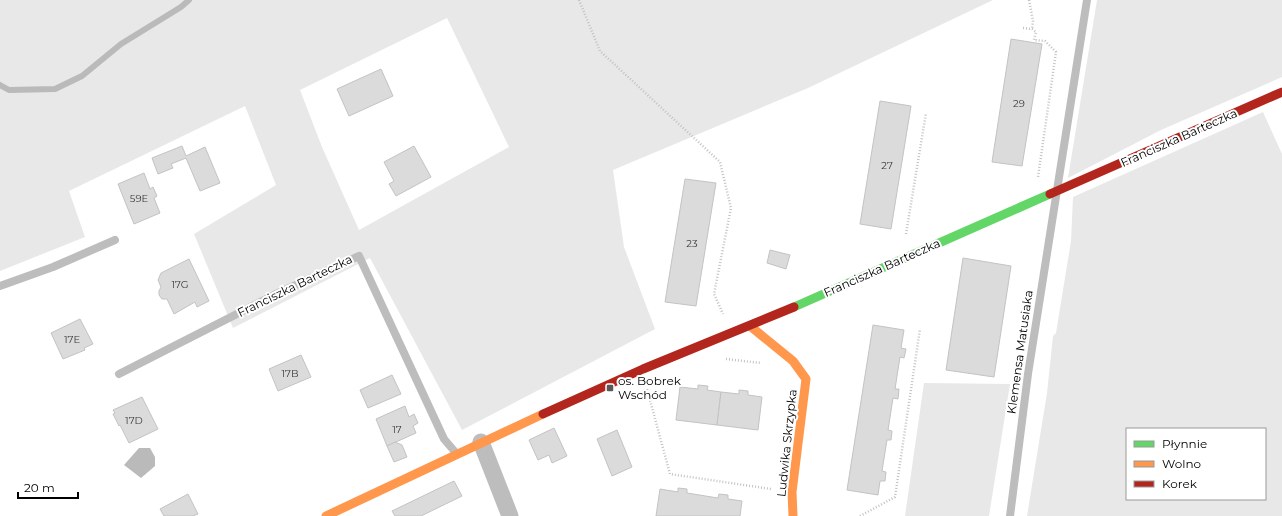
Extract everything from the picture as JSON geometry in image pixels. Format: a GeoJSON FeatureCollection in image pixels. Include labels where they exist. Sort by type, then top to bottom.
{"type":"FeatureCollection","features":[{"type":"Feature","properties":{"kind":"street","name":"Franciszka Barteczka"},"geometry":{"type":"LineString","coordinates":[[326,516],[481,442],[643,369],[750,326],[1282,92]]}},
{"type":"Feature","properties":{"kind":"street","name":"Ludwika Skrzypka"},"geometry":{"type":"LineString","coordinates":[[750,326],[793,361],[806,379],[792,492],[793,516]]}},
{"type":"Feature","properties":{"kind":"street"},"geometry":{"type":"LineString","coordinates":[[481,442],[510,516]]}},
{"type":"Feature","properties":{"kind":"lane","name":"Klemensa Matusiaka"},"geometry":{"type":"LineString","coordinates":[[1010,516],[1028,374],[1087,0]]}},
{"type":"Feature","properties":{"kind":"lane"},"geometry":{"type":"LineString","coordinates":[[0,286],[53,267],[115,240]]}},
{"type":"Feature","properties":{"kind":"lane","name":"Franciszka Barteczka"},"geometry":{"type":"LineString","coordinates":[[119,374],[274,295],[359,256],[444,439],[456,454]]}},
{"type":"Feature","properties":{"kind":"path"},"geometry":{"type":"LineString","coordinates":[[579,0],[600,51],[720,162],[731,208],[714,294],[730,333]]}},
{"type":"Feature","properties":{"kind":"path"},"geometry":{"type":"LineString","coordinates":[[1028,0],[1033,21],[1032,29]]}},
{"type":"Feature","properties":{"kind":"path"},"geometry":{"type":"LineString","coordinates":[[1023,28],[1032,29],[1036,32],[1034,40],[1045,41],[1056,52],[1034,201]]}},
{"type":"Feature","properties":{"kind":"path"},"geometry":{"type":"LineString","coordinates":[[909,255],[904,244],[926,114]]}},
{"type":"Feature","properties":{"kind":"path"},"geometry":{"type":"LineString","coordinates":[[860,516],[895,497],[920,329]]}},
{"type":"Feature","properties":{"kind":"path"},"geometry":{"type":"LineString","coordinates":[[703,344],[708,357],[781,365],[793,361]]}},
{"type":"Feature","properties":{"kind":"path"},"geometry":{"type":"LineString","coordinates":[[643,369],[655,424],[670,474],[792,492]]}},
{"type":"Feature","properties":{"kind":"shaded area"},"geometry":{"type":"Polygon","coordinates":[[[0,0],[993,0],[808,88],[613,170],[624,247],[655,329],[462,430],[370,258],[233,328],[194,234],[276,185],[245,106],[69,191],[85,237],[0,271],[0,0]],[[447,18],[300,90],[322,147],[359,230],[509,147],[447,18]]]}},
{"type":"Feature","properties":{"kind":"shaded area"},"geometry":{"type":"Polygon","coordinates":[[[1097,0],[1282,0],[1282,77],[1161,130],[1068,178],[1097,0]]]}},
{"type":"Feature","properties":{"kind":"shaded area"},"geometry":{"type":"Polygon","coordinates":[[[1263,112],[1282,154],[1282,516],[1027,516],[1047,393],[1053,336],[1056,333],[1071,241],[1073,197],[1263,112]]]}},
{"type":"Feature","properties":{"kind":"shaded area"},"geometry":{"type":"Polygon","coordinates":[[[924,383],[1010,384],[989,516],[905,516],[924,383]]]}},
{"type":"Feature","properties":{"kind":"shaded area"},"geometry":{"type":"Polygon","coordinates":[[[139,448],[150,448],[155,457],[155,466],[141,478],[124,465],[139,448]]]}},
{"type":"Feature","properties":{"kind":"building"},"geometry":{"type":"Polygon","coordinates":[[[1011,39],[1042,44],[1022,166],[992,162],[1011,39]]]}},
{"type":"Feature","properties":{"kind":"building"},"geometry":{"type":"Polygon","coordinates":[[[381,69],[393,96],[349,116],[337,89],[381,69]]]}},
{"type":"Feature","properties":{"kind":"building"},"geometry":{"type":"Polygon","coordinates":[[[880,101],[911,106],[891,229],[860,224],[880,101]]]}},
{"type":"Feature","properties":{"kind":"building"},"geometry":{"type":"Polygon","coordinates":[[[182,146],[186,156],[205,147],[220,183],[200,191],[186,158],[171,164],[173,168],[158,174],[152,158],[182,146]]]}},
{"type":"Feature","properties":{"kind":"building"},"geometry":{"type":"Polygon","coordinates":[[[414,146],[431,177],[396,196],[389,184],[394,181],[384,162],[414,146]]]}},
{"type":"Feature","properties":{"kind":"building"},"geometry":{"type":"Polygon","coordinates":[[[144,173],[150,189],[153,187],[157,196],[154,198],[160,213],[134,224],[118,184],[144,173]]]}},
{"type":"Feature","properties":{"kind":"building"},"geometry":{"type":"Polygon","coordinates":[[[685,179],[716,183],[696,306],[665,302],[685,179]]]}},
{"type":"Feature","properties":{"kind":"building"},"geometry":{"type":"Polygon","coordinates":[[[770,250],[790,255],[786,269],[767,263],[770,250]]]}},
{"type":"Feature","properties":{"kind":"building"},"geometry":{"type":"Polygon","coordinates":[[[963,258],[1011,266],[994,377],[946,370],[963,258]]]}},
{"type":"Feature","properties":{"kind":"building"},"geometry":{"type":"Polygon","coordinates":[[[189,259],[209,301],[197,307],[195,302],[174,314],[167,299],[162,299],[159,295],[161,287],[158,280],[161,273],[189,259]]]}},
{"type":"Feature","properties":{"kind":"building"},"geometry":{"type":"Polygon","coordinates":[[[80,319],[93,344],[84,348],[85,350],[63,359],[51,333],[80,319]]]}},
{"type":"Feature","properties":{"kind":"building"},"geometry":{"type":"Polygon","coordinates":[[[873,325],[904,330],[901,348],[906,349],[904,358],[900,357],[895,389],[899,389],[898,399],[893,398],[888,430],[892,431],[891,440],[887,440],[882,471],[886,472],[885,481],[880,481],[878,495],[847,490],[873,325]]]}},
{"type":"Feature","properties":{"kind":"building"},"geometry":{"type":"Polygon","coordinates":[[[301,355],[311,377],[278,391],[269,369],[301,355]]]}},
{"type":"Feature","properties":{"kind":"building"},"geometry":{"type":"Polygon","coordinates":[[[392,375],[401,394],[368,408],[360,390],[392,375]]]}},
{"type":"Feature","properties":{"kind":"building"},"geometry":{"type":"Polygon","coordinates":[[[698,385],[708,386],[707,390],[721,392],[717,425],[676,420],[680,387],[698,389],[698,385]]]}},
{"type":"Feature","properties":{"kind":"building"},"geometry":{"type":"Polygon","coordinates":[[[739,390],[748,391],[748,395],[762,397],[758,430],[717,425],[721,392],[739,394],[739,390]]]}},
{"type":"Feature","properties":{"kind":"building"},"geometry":{"type":"Polygon","coordinates":[[[142,397],[158,429],[129,443],[113,414],[115,413],[113,410],[142,397]]]}},
{"type":"Feature","properties":{"kind":"building"},"geometry":{"type":"Polygon","coordinates":[[[405,406],[409,417],[414,414],[418,423],[413,426],[416,433],[387,446],[376,419],[405,406]]]}},
{"type":"Feature","properties":{"kind":"building"},"geometry":{"type":"Polygon","coordinates":[[[554,428],[567,456],[552,463],[549,455],[538,460],[529,440],[554,428]]]}},
{"type":"Feature","properties":{"kind":"building"},"geometry":{"type":"Polygon","coordinates":[[[617,430],[632,467],[612,476],[597,439],[617,430]]]}},
{"type":"Feature","properties":{"kind":"building"},"geometry":{"type":"Polygon","coordinates":[[[395,442],[402,445],[407,457],[394,462],[387,446],[395,442]]]}},
{"type":"Feature","properties":{"kind":"building"},"geometry":{"type":"Polygon","coordinates":[[[454,481],[462,496],[421,516],[395,516],[392,511],[454,481]]]}},
{"type":"Feature","properties":{"kind":"building"},"geometry":{"type":"Polygon","coordinates":[[[678,488],[687,489],[687,493],[718,498],[719,494],[728,495],[728,499],[742,501],[740,516],[656,516],[660,489],[678,492],[678,488]]]}},
{"type":"Feature","properties":{"kind":"building"},"geometry":{"type":"Polygon","coordinates":[[[188,494],[198,514],[193,516],[164,516],[160,509],[188,494]]]}},
{"type":"Feature","properties":{"kind":"waterway"},"geometry":{"type":"LineString","coordinates":[[0,85],[9,90],[55,89],[82,76],[121,44],[181,7],[189,0]]}},
{"type":"Feature","properties":{"kind":"traffic: fast"},"geometry":{"type":"LineString","coordinates":[[794,307],[1050,194]]}},
{"type":"Feature","properties":{"kind":"traffic: slow"},"geometry":{"type":"LineString","coordinates":[[750,326],[793,361],[806,379],[792,492],[793,516]]}},
{"type":"Feature","properties":{"kind":"traffic: slow"},"geometry":{"type":"LineString","coordinates":[[326,516],[543,414]]}},
{"type":"Feature","properties":{"kind":"traffic: jam"},"geometry":{"type":"LineString","coordinates":[[1050,194],[1282,92]]}},
{"type":"Feature","properties":{"kind":"traffic: jam"},"geometry":{"type":"LineString","coordinates":[[543,414],[643,369],[794,307]]}},
{"type":"Feature","properties":{"kind":"place","name":"os. Bobrek Wschód"},"geometry":{"type":"Point","coordinates":[610,388]}}]}
